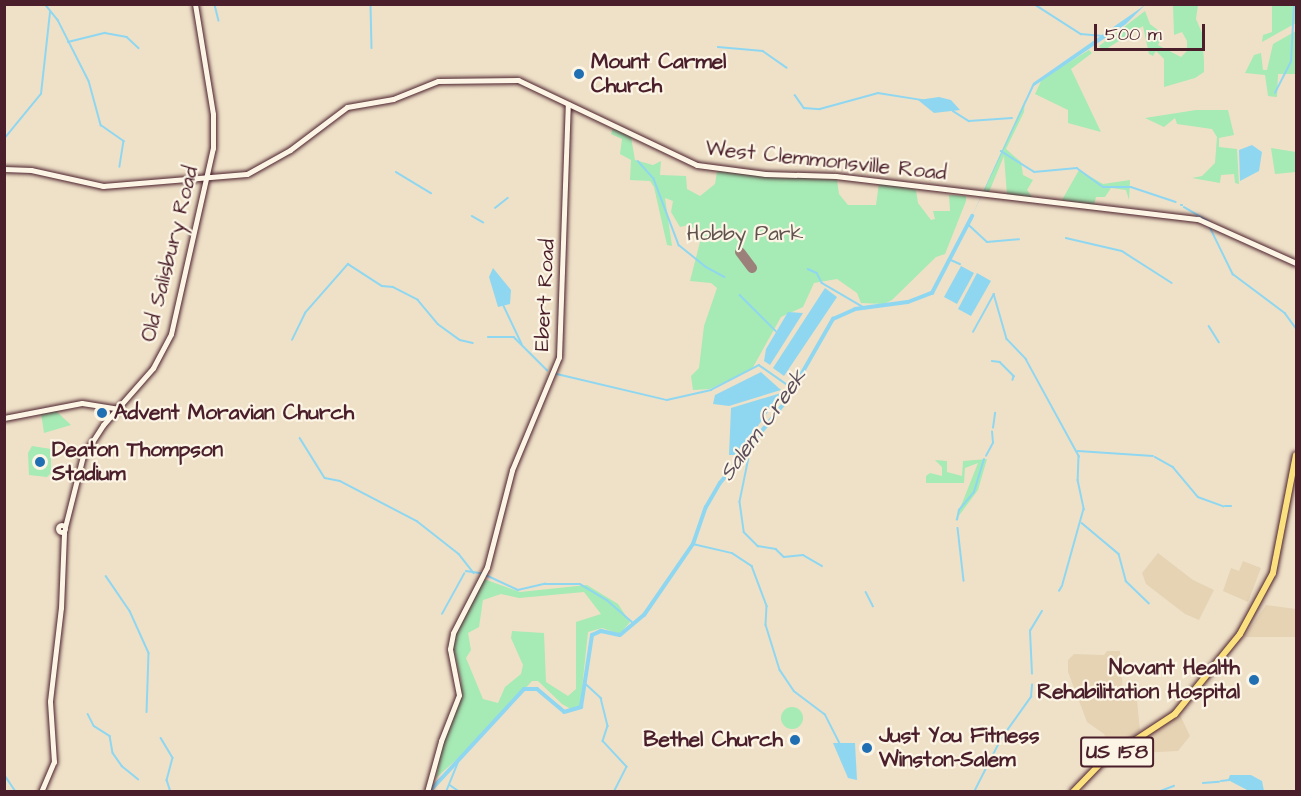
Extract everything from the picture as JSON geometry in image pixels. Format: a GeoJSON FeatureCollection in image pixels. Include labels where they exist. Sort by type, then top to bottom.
{"type":"FeatureCollection","features":[{"type":"Feature","properties":{"kind":"main road","name":"Old Salisbury Road"},"geometry":{"type":"LineString","coordinates":[[41,792],[53,768],[55,744],[50,701],[62,608],[64,529],[83,456],[118,409],[153,368],[171,334],[213,148],[214,126],[195,4]]}},
{"type":"Feature","properties":{"kind":"main road","name":"West Clemmonsville Road"},"geometry":{"type":"LineString","coordinates":[[4,170],[31,170],[103,186],[252,172],[290,150],[343,108],[398,98],[438,81],[522,81],[697,165],[765,174],[836,176],[1198,219],[1296,263]]}},
{"type":"Feature","properties":{"kind":"main road","name":"Ebert Road"},"geometry":{"type":"LineString","coordinates":[[427,790],[441,739],[459,695],[450,649],[452,638],[480,581],[512,471],[559,357],[568,104]]}},
{"type":"Feature","properties":{"kind":"main road"},"geometry":{"type":"LineString","coordinates":[[4,418],[82,403],[118,409]]}},
{"type":"Feature","properties":{"kind":"main road","name":"US 158"},"geometry":{"type":"LineString","coordinates":[[1073,792],[1102,762],[1180,710],[1240,634],[1273,573],[1296,455]]}},
{"type":"Feature","properties":{"kind":"shaded area"},"geometry":{"type":"Polygon","coordinates":[[[1158,553],[1193,580],[1214,590],[1199,620],[1185,614],[1146,584],[1142,573],[1158,553]]]}},
{"type":"Feature","properties":{"kind":"shaded area"},"geometry":{"type":"Polygon","coordinates":[[[1243,561],[1261,568],[1248,602],[1223,591],[1231,568],[1239,571],[1243,561]]]}},
{"type":"Feature","properties":{"kind":"shaded area"},"geometry":{"type":"Polygon","coordinates":[[[1266,605],[1296,609],[1296,637],[1244,637],[1266,605]]]}},
{"type":"Feature","properties":{"kind":"shaded area"},"geometry":{"type":"Polygon","coordinates":[[[1107,651],[1120,651],[1123,691],[1136,690],[1140,731],[1111,749],[1104,734],[1087,722],[1068,672],[1068,660],[1074,654],[1104,655],[1107,651]]]}},
{"type":"Feature","properties":{"kind":"shaded area"},"geometry":{"type":"Polygon","coordinates":[[[1180,715],[1190,736],[1178,751],[1139,753],[1133,745],[1180,715]]]}},
{"type":"Feature","properties":{"kind":"green space"},"geometry":{"type":"Polygon","coordinates":[[[1173,5],[1198,5],[1196,19],[1202,33],[1204,72],[1195,78],[1164,87],[1164,59],[1156,51],[1153,56],[1149,54],[1143,26],[1103,51],[1099,46],[1145,11],[1150,24],[1163,34],[1158,45],[1181,57],[1187,51],[1187,41],[1182,32],[1174,35],[1173,5]]]}},
{"type":"Feature","properties":{"kind":"green space"},"geometry":{"type":"Polygon","coordinates":[[[1272,5],[1296,5],[1296,23],[1262,42],[1263,35],[1272,32],[1272,5]]]}},
{"type":"Feature","properties":{"kind":"green space"},"geometry":{"type":"Polygon","coordinates":[[[1296,31],[1296,74],[1278,74],[1277,97],[1268,96],[1265,75],[1245,73],[1254,55],[1261,53],[1263,70],[1267,70],[1273,44],[1296,31]]]}},
{"type":"Feature","properties":{"kind":"green space"},"geometry":{"type":"Polygon","coordinates":[[[1089,50],[1092,53],[1071,69],[1101,132],[1068,123],[1068,110],[1035,94],[1042,79],[1089,50]]]}},
{"type":"Feature","properties":{"kind":"green space"},"geometry":{"type":"Polygon","coordinates":[[[1025,100],[1024,112],[1006,149],[1021,162],[1023,175],[1033,180],[1027,190],[1033,198],[1007,195],[1004,156],[989,192],[983,192],[1025,100]]]}},
{"type":"Feature","properties":{"kind":"green space"},"geometry":{"type":"Polygon","coordinates":[[[1196,110],[1228,110],[1234,135],[1219,138],[1219,147],[1237,149],[1239,184],[1235,183],[1234,174],[1221,175],[1220,183],[1192,178],[1202,176],[1215,163],[1217,137],[1212,129],[1177,124],[1175,118],[1164,127],[1145,118],[1196,110]]]}},
{"type":"Feature","properties":{"kind":"green space","name":"Hobby Park"},"geometry":{"type":"Polygon","coordinates":[[[613,128],[631,137],[635,160],[653,165],[661,161],[660,175],[686,176],[687,189],[700,196],[715,184],[717,172],[725,170],[837,180],[839,194],[848,205],[876,205],[879,183],[897,185],[916,190],[918,203],[931,220],[935,219],[933,211],[950,211],[949,195],[966,196],[966,201],[945,254],[936,257],[892,300],[884,304],[861,303],[857,293],[837,279],[814,283],[803,307],[781,317],[752,369],[710,389],[693,390],[691,376],[699,368],[704,326],[717,288],[711,283],[690,281],[702,234],[689,225],[680,227],[671,212],[673,201],[665,198],[672,246],[667,245],[654,187],[650,181],[630,180],[631,160],[620,154],[622,139],[611,134],[613,128]]]}},
{"type":"Feature","properties":{"kind":"green space"},"geometry":{"type":"Polygon","coordinates":[[[1271,148],[1296,152],[1296,172],[1275,174],[1271,148]]]}},
{"type":"Feature","properties":{"kind":"green space"},"geometry":{"type":"Polygon","coordinates":[[[1079,170],[1103,184],[1130,180],[1129,200],[1126,190],[1111,188],[1105,197],[1096,197],[1094,205],[1062,200],[1079,170]]]}},
{"type":"Feature","properties":{"kind":"green space"},"geometry":{"type":"Polygon","coordinates":[[[56,411],[71,425],[44,433],[41,413],[56,411]]]}},
{"type":"Feature","properties":{"kind":"green space","name":"Deaton Thompson Stadium"},"geometry":{"type":"Polygon","coordinates":[[[32,446],[51,449],[51,473],[47,477],[29,475],[28,453],[32,446]]]}},
{"type":"Feature","properties":{"kind":"green space"},"geometry":{"type":"Polygon","coordinates":[[[987,459],[978,490],[955,521],[978,463],[965,468],[964,483],[926,483],[926,476],[930,473],[942,476],[942,467],[935,460],[947,461],[947,472],[962,476],[963,461],[987,459]]]}},
{"type":"Feature","properties":{"kind":"green space"},"geometry":{"type":"Polygon","coordinates":[[[484,579],[520,592],[587,585],[618,604],[630,622],[620,634],[602,628],[588,632],[580,707],[571,709],[562,704],[538,681],[532,681],[478,740],[436,778],[441,748],[459,702],[461,680],[452,643],[484,579]],[[584,592],[519,598],[501,594],[483,600],[479,627],[468,633],[471,650],[466,658],[483,699],[498,703],[505,687],[521,674],[523,665],[511,638],[512,631],[544,633],[546,682],[568,696],[576,689],[576,622],[601,614],[584,592]]]}},
{"type":"Feature","properties":{"kind":"green space"},"geometry":{"type":"Polygon","coordinates":[[[792,707],[800,710],[803,718],[800,726],[792,729],[784,726],[781,718],[784,710],[792,707]]]}},
{"type":"Feature","properties":{"kind":"water"},"geometry":{"type":"Polygon","coordinates":[[[1145,5],[1126,24],[1034,86],[971,218],[1033,83],[1145,5]]]}},
{"type":"Feature","properties":{"kind":"water"},"geometry":{"type":"Polygon","coordinates":[[[939,97],[951,100],[960,110],[934,113],[918,100],[939,97]]]}},
{"type":"Feature","properties":{"kind":"water"},"geometry":{"type":"Polygon","coordinates":[[[1252,145],[1262,152],[1259,171],[1240,181],[1239,150],[1252,145]]]}},
{"type":"Feature","properties":{"kind":"water"},"geometry":{"type":"Polygon","coordinates":[[[961,266],[974,273],[957,304],[944,297],[961,266]]]}},
{"type":"Feature","properties":{"kind":"water"},"geometry":{"type":"Polygon","coordinates":[[[493,268],[511,290],[510,304],[498,307],[489,277],[493,268]]]}},
{"type":"Feature","properties":{"kind":"water"},"geometry":{"type":"Polygon","coordinates":[[[977,273],[991,281],[971,316],[958,309],[977,273]]]}},
{"type":"Feature","properties":{"kind":"water"},"geometry":{"type":"Polygon","coordinates":[[[825,288],[837,297],[784,376],[773,368],[825,288]]]}},
{"type":"Feature","properties":{"kind":"water"},"geometry":{"type":"Polygon","coordinates":[[[788,312],[803,313],[770,365],[764,361],[766,349],[788,312]]]}},
{"type":"Feature","properties":{"kind":"water"},"geometry":{"type":"Polygon","coordinates":[[[761,372],[781,390],[729,406],[713,404],[715,395],[761,372]]]}},
{"type":"Feature","properties":{"kind":"water"},"geometry":{"type":"Polygon","coordinates":[[[781,393],[736,455],[729,455],[731,408],[781,393]]]}},
{"type":"Feature","properties":{"kind":"water"},"geometry":{"type":"Polygon","coordinates":[[[833,743],[855,743],[857,780],[848,778],[833,743]]]}},
{"type":"Feature","properties":{"kind":"water"},"geometry":{"type":"Polygon","coordinates":[[[1230,775],[1251,775],[1262,781],[1264,791],[1249,791],[1228,780],[1230,775]]]}},
{"type":"Feature","properties":{"kind":"waterway"},"geometry":{"type":"LineString","coordinates":[[45,4],[58,20],[89,81],[101,125],[124,141],[120,167]]}},
{"type":"Feature","properties":{"kind":"waterway"},"geometry":{"type":"LineString","coordinates":[[371,4],[372,48]]}},
{"type":"Feature","properties":{"kind":"waterway"},"geometry":{"type":"LineString","coordinates":[[1034,4],[1081,34],[1103,36]]}},
{"type":"Feature","properties":{"kind":"waterway"},"geometry":{"type":"LineString","coordinates":[[1275,93],[1291,62],[1294,4]]}},
{"type":"Feature","properties":{"kind":"waterway"},"geometry":{"type":"LineString","coordinates":[[215,5],[219,21]]}},
{"type":"Feature","properties":{"kind":"waterway"},"geometry":{"type":"LineString","coordinates":[[4,139],[41,94],[50,12]]}},
{"type":"Feature","properties":{"kind":"waterway"},"geometry":{"type":"LineString","coordinates":[[68,42],[105,33],[127,37],[139,48]]}},
{"type":"Feature","properties":{"kind":"waterway"},"geometry":{"type":"LineString","coordinates":[[718,47],[763,51],[787,68]]}},
{"type":"Feature","properties":{"kind":"waterway"},"geometry":{"type":"LineString","coordinates":[[795,95],[804,108],[820,109],[878,93],[922,100]]}},
{"type":"Feature","properties":{"kind":"waterway"},"geometry":{"type":"LineString","coordinates":[[953,111],[969,121],[1012,118]]}},
{"type":"Feature","properties":{"kind":"waterway"},"geometry":{"type":"LineString","coordinates":[[1001,151],[1034,172],[1077,168],[1103,187],[1131,187],[1176,202]]}},
{"type":"Feature","properties":{"kind":"waterway"},"geometry":{"type":"LineString","coordinates":[[638,161],[654,179],[679,245],[706,267],[725,277]]}},
{"type":"Feature","properties":{"kind":"waterway"},"geometry":{"type":"LineString","coordinates":[[396,172],[431,193]]}},
{"type":"Feature","properties":{"kind":"waterway"},"geometry":{"type":"LineString","coordinates":[[495,208],[508,198]]}},
{"type":"Feature","properties":{"kind":"waterway"},"geometry":{"type":"LineString","coordinates":[[1184,207],[1208,221]]}},
{"type":"Feature","properties":{"kind":"waterway"},"geometry":{"type":"LineString","coordinates":[[472,216],[483,222]]}},
{"type":"Feature","properties":{"kind":"waterway","name":"Salem Creek"},"geometry":{"type":"LineString","coordinates":[[429,792],[524,689],[537,689],[564,712],[581,707],[592,635],[601,631],[620,635],[644,615],[693,544],[706,507],[720,483],[786,401],[833,319],[855,309],[908,302],[932,293],[972,216]]}},
{"type":"Feature","properties":{"kind":"waterway"},"geometry":{"type":"LineString","coordinates":[[968,224],[987,242],[1019,239]]}},
{"type":"Feature","properties":{"kind":"waterway"},"geometry":{"type":"LineString","coordinates":[[1209,225],[1233,274],[1285,313],[1296,328]]}},
{"type":"Feature","properties":{"kind":"waterway"},"geometry":{"type":"LineString","coordinates":[[1066,238],[1122,251],[1172,283]]}},
{"type":"Feature","properties":{"kind":"waterway"},"geometry":{"type":"LineString","coordinates":[[951,260],[960,264]]}},
{"type":"Feature","properties":{"kind":"waterway"},"geometry":{"type":"LineString","coordinates":[[292,340],[305,313],[348,264],[382,286],[393,287],[418,300],[438,324],[460,340],[473,343]]}},
{"type":"Feature","properties":{"kind":"waterway"},"geometry":{"type":"LineString","coordinates":[[808,269],[817,273],[822,283],[865,308]]}},
{"type":"Feature","properties":{"kind":"waterway"},"geometry":{"type":"LineString","coordinates":[[994,294],[1007,339],[1026,359],[1079,456],[1078,480],[1084,509],[1063,584]]}},
{"type":"Feature","properties":{"kind":"waterway"},"geometry":{"type":"LineString","coordinates":[[973,332],[994,294]]}},
{"type":"Feature","properties":{"kind":"waterway"},"geometry":{"type":"LineString","coordinates":[[740,295],[776,331]]}},
{"type":"Feature","properties":{"kind":"waterway"},"geometry":{"type":"LineString","coordinates":[[504,306],[522,344]]}},
{"type":"Feature","properties":{"kind":"waterway"},"geometry":{"type":"LineString","coordinates":[[1209,326],[1219,342]]}},
{"type":"Feature","properties":{"kind":"waterway"},"geometry":{"type":"LineString","coordinates":[[488,337],[514,337],[547,370]]}},
{"type":"Feature","properties":{"kind":"waterway"},"geometry":{"type":"LineString","coordinates":[[992,361],[1000,362],[1014,376],[1013,380]]}},
{"type":"Feature","properties":{"kind":"waterway"},"geometry":{"type":"LineString","coordinates":[[557,374],[667,400],[711,390],[759,365],[792,388]]}},
{"type":"Feature","properties":{"kind":"waterway"},"geometry":{"type":"LineString","coordinates":[[993,428],[995,413]]}},
{"type":"Feature","properties":{"kind":"waterway"},"geometry":{"type":"LineString","coordinates":[[986,456],[993,443],[992,432]]}},
{"type":"Feature","properties":{"kind":"waterway"},"geometry":{"type":"LineString","coordinates":[[300,438],[325,478],[340,481],[417,521],[459,554],[474,573]]}},
{"type":"Feature","properties":{"kind":"waterway"},"geometry":{"type":"LineString","coordinates":[[753,438],[740,502],[744,532],[758,546],[776,549],[784,557],[803,555],[822,566]]}},
{"type":"Feature","properties":{"kind":"waterway"},"geometry":{"type":"LineString","coordinates":[[1078,451],[1153,456]]}},
{"type":"Feature","properties":{"kind":"waterway"},"geometry":{"type":"LineString","coordinates":[[1155,457],[1173,467],[1198,497],[1223,506]]}},
{"type":"Feature","properties":{"kind":"waterway"},"geometry":{"type":"LineString","coordinates":[[957,520],[959,510],[974,492],[984,460]]}},
{"type":"Feature","properties":{"kind":"waterway"},"geometry":{"type":"LineString","coordinates":[[1225,506],[1231,506]]}},
{"type":"Feature","properties":{"kind":"waterway"},"geometry":{"type":"LineString","coordinates":[[1082,523],[1119,554],[1126,581],[1149,603]]}},
{"type":"Feature","properties":{"kind":"waterway"},"geometry":{"type":"LineString","coordinates":[[958,528],[964,581]]}},
{"type":"Feature","properties":{"kind":"waterway"},"geometry":{"type":"LineString","coordinates":[[693,544],[732,553],[752,566],[767,606],[766,625],[780,670],[794,691],[825,714],[840,743]]}},
{"type":"Feature","properties":{"kind":"waterway"},"geometry":{"type":"LineString","coordinates":[[466,571],[481,573]]}},
{"type":"Feature","properties":{"kind":"waterway"},"geometry":{"type":"LineString","coordinates":[[442,614],[464,574]]}},
{"type":"Feature","properties":{"kind":"waterway"},"geometry":{"type":"LineString","coordinates":[[486,575],[518,590],[545,584],[580,584],[607,600],[632,622]]}},
{"type":"Feature","properties":{"kind":"waterway"},"geometry":{"type":"LineString","coordinates":[[106,576],[130,611],[149,653],[147,712]]}},
{"type":"Feature","properties":{"kind":"waterway"},"geometry":{"type":"LineString","coordinates":[[1059,591],[1062,586]]}},
{"type":"Feature","properties":{"kind":"waterway"},"geometry":{"type":"LineString","coordinates":[[866,592],[873,606]]}},
{"type":"Feature","properties":{"kind":"waterway"},"geometry":{"type":"LineString","coordinates":[[1032,674],[1030,631],[1042,611]]}},
{"type":"Feature","properties":{"kind":"waterway"},"geometry":{"type":"LineString","coordinates":[[586,684],[601,698],[608,726],[603,741],[627,767],[614,792]]}},
{"type":"Feature","properties":{"kind":"waterway"},"geometry":{"type":"LineString","coordinates":[[974,792],[1001,739],[1031,697],[1032,685]]}},
{"type":"Feature","properties":{"kind":"waterway"},"geometry":{"type":"LineString","coordinates":[[88,714],[94,726],[110,736],[113,753],[122,766],[138,779]]}},
{"type":"Feature","properties":{"kind":"waterway"},"geometry":{"type":"LineString","coordinates":[[161,738],[173,758],[167,780],[171,792]]}},
{"type":"Feature","properties":{"kind":"waterway"},"geometry":{"type":"LineString","coordinates":[[446,792],[459,760]]}},
{"type":"Feature","properties":{"kind":"waterway"},"geometry":{"type":"LineString","coordinates":[[4,774],[16,792]]}},
{"type":"Feature","properties":{"kind":"waterway"},"geometry":{"type":"LineString","coordinates":[[1221,781],[1229,780]]}},
{"type":"Feature","properties":{"kind":"waterway"},"geometry":{"type":"LineString","coordinates":[[1203,783],[1219,782]]}},
{"type":"Feature","properties":{"kind":"waterway"},"geometry":{"type":"LineString","coordinates":[[450,785],[460,792]]}},
{"type":"Feature","properties":{"kind":"waterway"},"geometry":{"type":"LineString","coordinates":[[1158,792],[1174,786]]}},
{"type":"Feature","properties":{"kind":"runway"},"geometry":{"type":"LineString","coordinates":[[740,252],[752,268]]}},
{"type":"Feature","properties":{"kind":"place","name":"Mount Carmel Church"},"geometry":{"type":"Point","coordinates":[579,74]}},
{"type":"Feature","properties":{"kind":"place","name":"Advent Moravian Church"},"geometry":{"type":"Point","coordinates":[102,413]}},
{"type":"Feature","properties":{"kind":"place","name":"Deaton Thompson Stadium"},"geometry":{"type":"Point","coordinates":[40,462]}},
{"type":"Feature","properties":{"kind":"place","name":"Novant Health Rehabilitation Hospital"},"geometry":{"type":"Point","coordinates":[1254,680]}},
{"type":"Feature","properties":{"kind":"place","name":"Bethel Church"},"geometry":{"type":"Point","coordinates":[795,740]}},
{"type":"Feature","properties":{"kind":"place","name":"Just You Fitness Winston-Salem"},"geometry":{"type":"Point","coordinates":[867,748]}}]}
